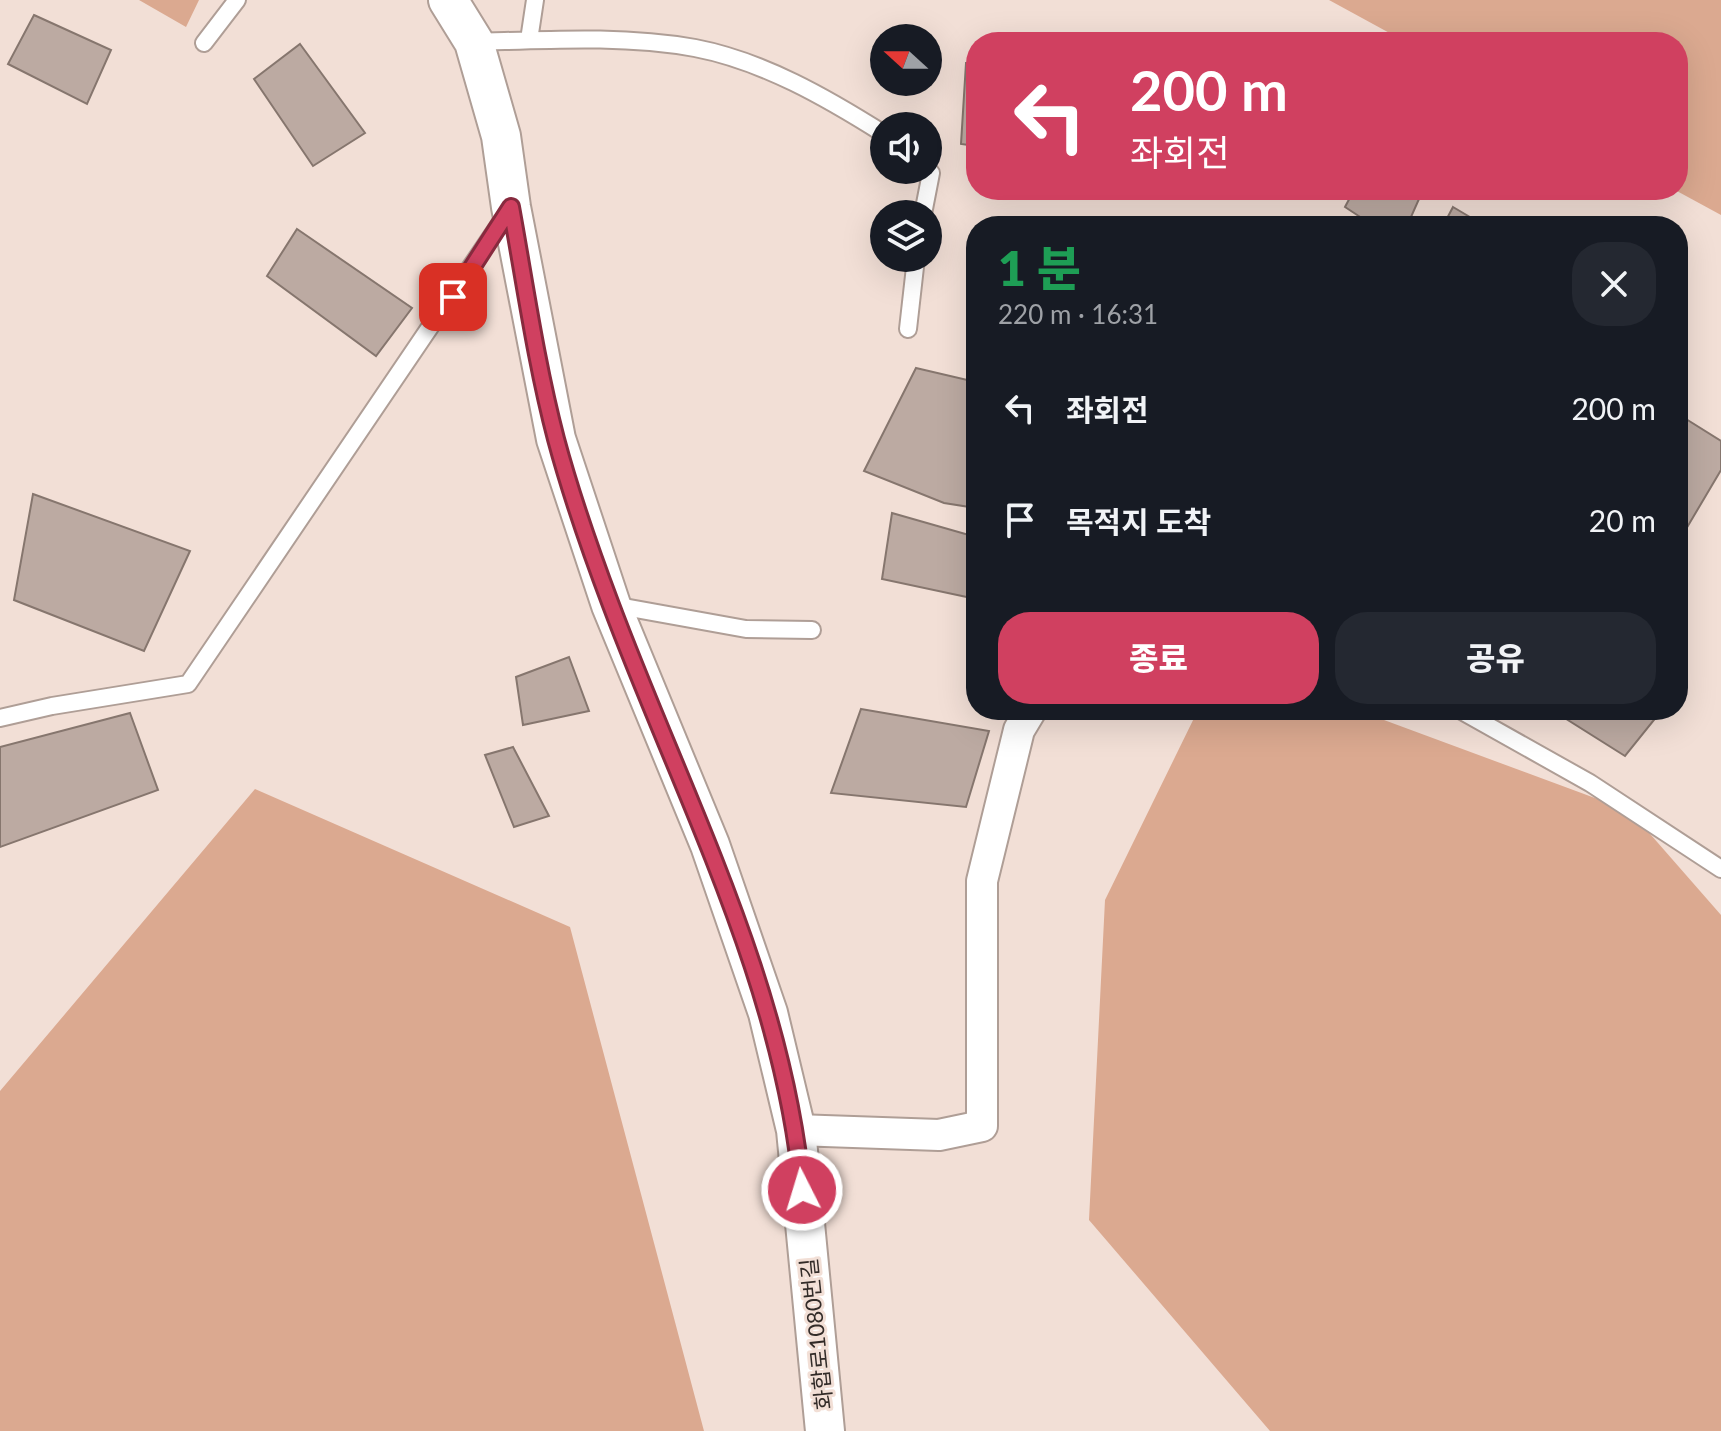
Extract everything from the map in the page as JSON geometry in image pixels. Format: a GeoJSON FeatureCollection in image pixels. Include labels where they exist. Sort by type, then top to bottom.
{"type":"FeatureCollection","features":[{"type":"Feature","properties":{"kind":"street","name":"화합로1080번길"},"geometry":{"type":"LineString","coordinates":[[448,0],[474,42],[501,136],[511,207],[556,439],[611,605],[710,845],[768,1013],[796,1130],[825,1431]]}},
{"type":"Feature","properties":{"kind":"street"},"geometry":{"type":"LineString","coordinates":[[796,1130],[939,1135],[982,1126],[982,881],[1019,730],[1025,720]]}},
{"type":"Feature","properties":{"kind":"lane"},"geometry":{"type":"LineString","coordinates":[[204,43],[237,0]]}},
{"type":"Feature","properties":{"kind":"lane"},"geometry":{"type":"LineString","coordinates":[[529,40],[534,2]]}},
{"type":"Feature","properties":{"kind":"lane"},"geometry":{"type":"LineString","coordinates":[[474,42],[591,39],[696,48],[753,65],[804,88],[870,126]]}},
{"type":"Feature","properties":{"kind":"lane"},"geometry":{"type":"LineString","coordinates":[[0,718],[52,706],[188,684],[511,207]]}},
{"type":"Feature","properties":{"kind":"lane"},"geometry":{"type":"LineString","coordinates":[[908,329],[914,272]]}},
{"type":"Feature","properties":{"kind":"lane"},"geometry":{"type":"LineString","coordinates":[[611,605],[746,629],[812,630]]}},
{"type":"Feature","properties":{"kind":"lane"},"geometry":{"type":"LineString","coordinates":[[1478,720],[1590,783],[1721,869]]}},
{"type":"Feature","properties":{"kind":"shaded area"},"geometry":{"type":"Polygon","coordinates":[[[139,0],[199,0],[186,27],[139,0]]]}},
{"type":"Feature","properties":{"kind":"shaded area"},"geometry":{"type":"Polygon","coordinates":[[[1329,0],[1721,0],[1721,215],[1688,197],[1688,32],[1388,32],[1329,0]]]}},
{"type":"Feature","properties":{"kind":"shaded area"},"geometry":{"type":"Polygon","coordinates":[[[1193,720],[1384,720],[1630,811],[1721,915],[1721,1431],[1270,1431],[1089,1220],[1105,900],[1193,720]]]}},
{"type":"Feature","properties":{"kind":"shaded area"},"geometry":{"type":"Polygon","coordinates":[[[255,789],[570,927],[704,1431],[0,1431],[0,1091],[255,789]]]}},
{"type":"Feature","properties":{"kind":"building"},"geometry":{"type":"Polygon","coordinates":[[[34,15],[111,50],[87,104],[8,64],[34,15]]]}},
{"type":"Feature","properties":{"kind":"building"},"geometry":{"type":"Polygon","coordinates":[[[300,44],[365,133],[313,166],[254,79],[300,44]]]}},
{"type":"Feature","properties":{"kind":"building"},"geometry":{"type":"Polygon","coordinates":[[[966,63],[966,145],[961,144],[966,63]]]}},
{"type":"Feature","properties":{"kind":"building"},"geometry":{"type":"Polygon","coordinates":[[[1349,200],[1419,200],[1411,216],[1359,216],[1345,207],[1349,200]]]}},
{"type":"Feature","properties":{"kind":"building"},"geometry":{"type":"Polygon","coordinates":[[[1453,207],[1468,216],[1448,216],[1453,207]]]}},
{"type":"Feature","properties":{"kind":"building"},"geometry":{"type":"Polygon","coordinates":[[[297,229],[412,308],[376,356],[267,276],[297,229]]]}},
{"type":"Feature","properties":{"kind":"building"},"geometry":{"type":"Polygon","coordinates":[[[916,368],[966,380],[966,506],[944,503],[864,471],[916,368]]]}},
{"type":"Feature","properties":{"kind":"building"},"geometry":{"type":"Polygon","coordinates":[[[1688,420],[1721,441],[1721,470],[1688,526],[1688,420]]]}},
{"type":"Feature","properties":{"kind":"building"},"geometry":{"type":"Polygon","coordinates":[[[33,494],[190,551],[144,651],[14,600],[33,494]]]}},
{"type":"Feature","properties":{"kind":"building"},"geometry":{"type":"Polygon","coordinates":[[[892,513],[966,534],[966,597],[882,579],[892,513]]]}},
{"type":"Feature","properties":{"kind":"building"},"geometry":{"type":"Polygon","coordinates":[[[569,657],[589,711],[523,725],[516,677],[569,657]]]}},
{"type":"Feature","properties":{"kind":"building"},"geometry":{"type":"Polygon","coordinates":[[[861,709],[989,731],[966,807],[831,793],[861,709]]]}},
{"type":"Feature","properties":{"kind":"building"},"geometry":{"type":"Polygon","coordinates":[[[130,713],[158,790],[0,847],[0,747],[130,713]]]}},
{"type":"Feature","properties":{"kind":"building"},"geometry":{"type":"Polygon","coordinates":[[[1568,720],[1654,720],[1625,756],[1568,720]]]}},
{"type":"Feature","properties":{"kind":"building"},"geometry":{"type":"Polygon","coordinates":[[[513,747],[549,816],[514,827],[485,755],[513,747]]]}},
{"type":"Feature","properties":{"kind":"route"},"geometry":{"type":"LineString","coordinates":[[453,297],[511,207],[556,439],[611,605],[710,845],[768,1013],[796,1130],[802,1190]]}}]}
